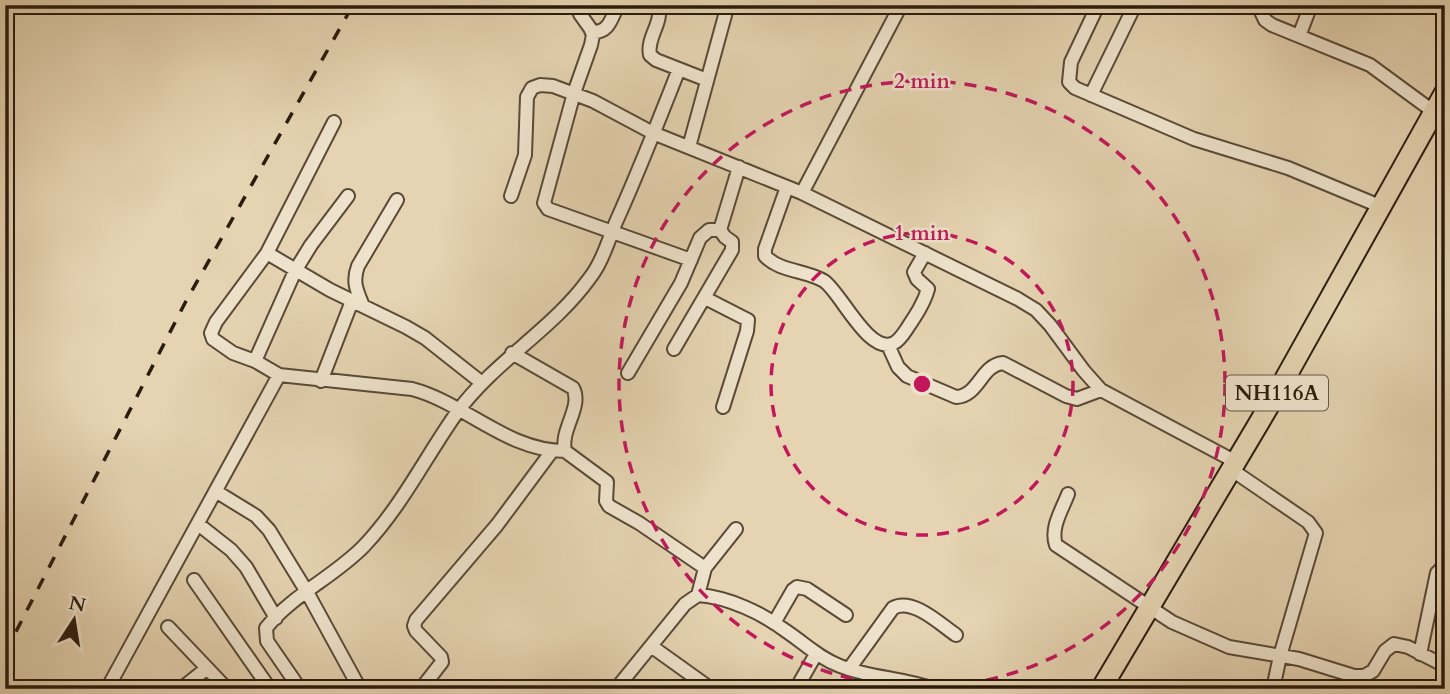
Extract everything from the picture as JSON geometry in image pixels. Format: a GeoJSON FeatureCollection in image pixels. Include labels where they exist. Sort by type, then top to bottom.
{"type":"FeatureCollection","features":[{"type":"Feature","properties":{"kind":"highway","name":"NH116A"},"geometry":{"type":"LineString","coordinates":[[1101,689],[1234,466],[1445,92]]}},
{"type":"Feature","properties":{"kind":"street"},"geometry":{"type":"LineString","coordinates":[[578,5],[580,14],[592,32],[591,45],[574,93],[544,203],[548,209],[691,260]]}},
{"type":"Feature","properties":{"kind":"street"},"geometry":{"type":"LineString","coordinates":[[592,32],[603,32],[607,29],[618,5]]}},
{"type":"Feature","properties":{"kind":"street"},"geometry":{"type":"LineString","coordinates":[[657,5],[660,15],[650,40],[649,55],[707,80]]}},
{"type":"Feature","properties":{"kind":"street"},"geometry":{"type":"LineString","coordinates":[[802,193],[901,5]]}},
{"type":"Feature","properties":{"kind":"street"},"geometry":{"type":"LineString","coordinates":[[1098,5],[1071,62],[1069,82],[1075,88],[1194,139],[1299,173],[1381,207]]}},
{"type":"Feature","properties":{"kind":"street"},"geometry":{"type":"LineString","coordinates":[[1091,95],[1135,5]]}},
{"type":"Feature","properties":{"kind":"street"},"geometry":{"type":"LineString","coordinates":[[1299,36],[1311,5]]}},
{"type":"Feature","properties":{"kind":"street"},"geometry":{"type":"LineString","coordinates":[[689,147],[727,8]]}},
{"type":"Feature","properties":{"kind":"street"},"geometry":{"type":"LineString","coordinates":[[1261,8],[1265,20],[1272,25],[1370,65],[1434,112]]}},
{"type":"Feature","properties":{"kind":"street"},"geometry":{"type":"LineString","coordinates":[[300,689],[267,640],[266,628],[307,592],[339,569],[383,525],[459,411],[482,383],[512,352],[550,323],[592,277],[679,69]]}},
{"type":"Feature","properties":{"kind":"street"},"geometry":{"type":"LineString","coordinates":[[511,196],[525,155],[527,97],[532,88],[540,85],[574,93],[653,133],[802,193],[1036,310],[1101,390],[1234,466],[1308,522],[1316,533],[1273,689]]}},
{"type":"Feature","properties":{"kind":"street"},"geometry":{"type":"LineString","coordinates":[[334,122],[267,253],[216,322],[211,333],[213,339],[279,375],[412,389],[426,393],[492,430],[537,448],[558,451],[607,482],[606,501],[609,506],[705,568]]}},
{"type":"Feature","properties":{"kind":"street"},"geometry":{"type":"LineString","coordinates":[[674,349],[733,250],[732,242],[724,237],[720,230],[739,167]]}},
{"type":"Feature","properties":{"kind":"street"},"geometry":{"type":"LineString","coordinates":[[787,187],[765,249],[765,256],[776,264],[826,282],[863,330],[875,340],[888,345],[895,343],[928,292],[926,286],[914,275],[925,253]]}},
{"type":"Feature","properties":{"kind":"street"},"geometry":{"type":"LineString","coordinates":[[255,362],[295,271],[348,196]]}},
{"type":"Feature","properties":{"kind":"street"},"geometry":{"type":"LineString","coordinates":[[321,381],[357,304],[354,275],[397,201]]}},
{"type":"Feature","properties":{"kind":"street"},"geometry":{"type":"LineString","coordinates":[[628,373],[669,305],[704,233],[720,230]]}},
{"type":"Feature","properties":{"kind":"street"},"geometry":{"type":"LineString","coordinates":[[267,253],[295,271],[425,338],[482,383]]}},
{"type":"Feature","properties":{"kind":"street"},"geometry":{"type":"LineString","coordinates":[[705,298],[748,320],[723,407]]}},
{"type":"Feature","properties":{"kind":"street"},"geometry":{"type":"LineString","coordinates":[[888,345],[898,367],[907,376],[956,397],[971,391],[991,367],[1003,363],[1066,396],[1077,399],[1101,390]]}},
{"type":"Feature","properties":{"kind":"street"},"geometry":{"type":"LineString","coordinates":[[421,689],[442,662],[416,631],[416,620],[558,451],[576,399],[573,388],[512,352]]}},
{"type":"Feature","properties":{"kind":"street"},"geometry":{"type":"LineString","coordinates":[[107,689],[279,375]]}},
{"type":"Feature","properties":{"kind":"street"},"geometry":{"type":"LineString","coordinates":[[217,492],[256,516],[269,530],[307,592],[360,689]]}},
{"type":"Feature","properties":{"kind":"street"},"geometry":{"type":"LineString","coordinates":[[1068,494],[1055,529],[1053,538],[1056,545],[1172,622],[1219,644],[1315,663],[1354,676],[1364,676],[1373,671],[1385,650],[1394,644],[1408,647],[1445,666]]}},
{"type":"Feature","properties":{"kind":"street"},"geometry":{"type":"LineString","coordinates":[[198,524],[231,550],[246,567],[276,618]]}},
{"type":"Feature","properties":{"kind":"street"},"geometry":{"type":"LineString","coordinates":[[698,595],[705,568],[736,529]]}},
{"type":"Feature","properties":{"kind":"street"},"geometry":{"type":"LineString","coordinates":[[1420,654],[1437,573],[1445,565]]}},
{"type":"Feature","properties":{"kind":"street"},"geometry":{"type":"LineString","coordinates":[[194,580],[270,689]]}},
{"type":"Feature","properties":{"kind":"street"},"geometry":{"type":"LineString","coordinates":[[774,623],[797,587],[807,589],[846,615]]}},
{"type":"Feature","properties":{"kind":"street"},"geometry":{"type":"LineString","coordinates":[[616,689],[685,604],[698,595],[713,596],[758,614],[816,654],[849,669],[864,675],[933,689]]}},
{"type":"Feature","properties":{"kind":"street"},"geometry":{"type":"LineString","coordinates":[[849,669],[892,608],[899,605],[919,611],[956,635]]}},
{"type":"Feature","properties":{"kind":"street"},"geometry":{"type":"LineString","coordinates":[[168,627],[227,689]]}},
{"type":"Feature","properties":{"kind":"street"},"geometry":{"type":"LineString","coordinates":[[651,646],[711,689]]}},
{"type":"Feature","properties":{"kind":"street"},"geometry":{"type":"LineString","coordinates":[[796,689],[816,654]]}},
{"type":"Feature","properties":{"kind":"street"},"geometry":{"type":"LineString","coordinates":[[181,689],[206,669]]}},
{"type":"Feature","properties":{"kind":"street"},"geometry":{"type":"LineString","coordinates":[[320,689],[330,689]]}},
{"type":"Feature","properties":{"kind":"railway"},"geometry":{"type":"LineString","coordinates":[[5,653],[185,303],[353,5]]}}]}
